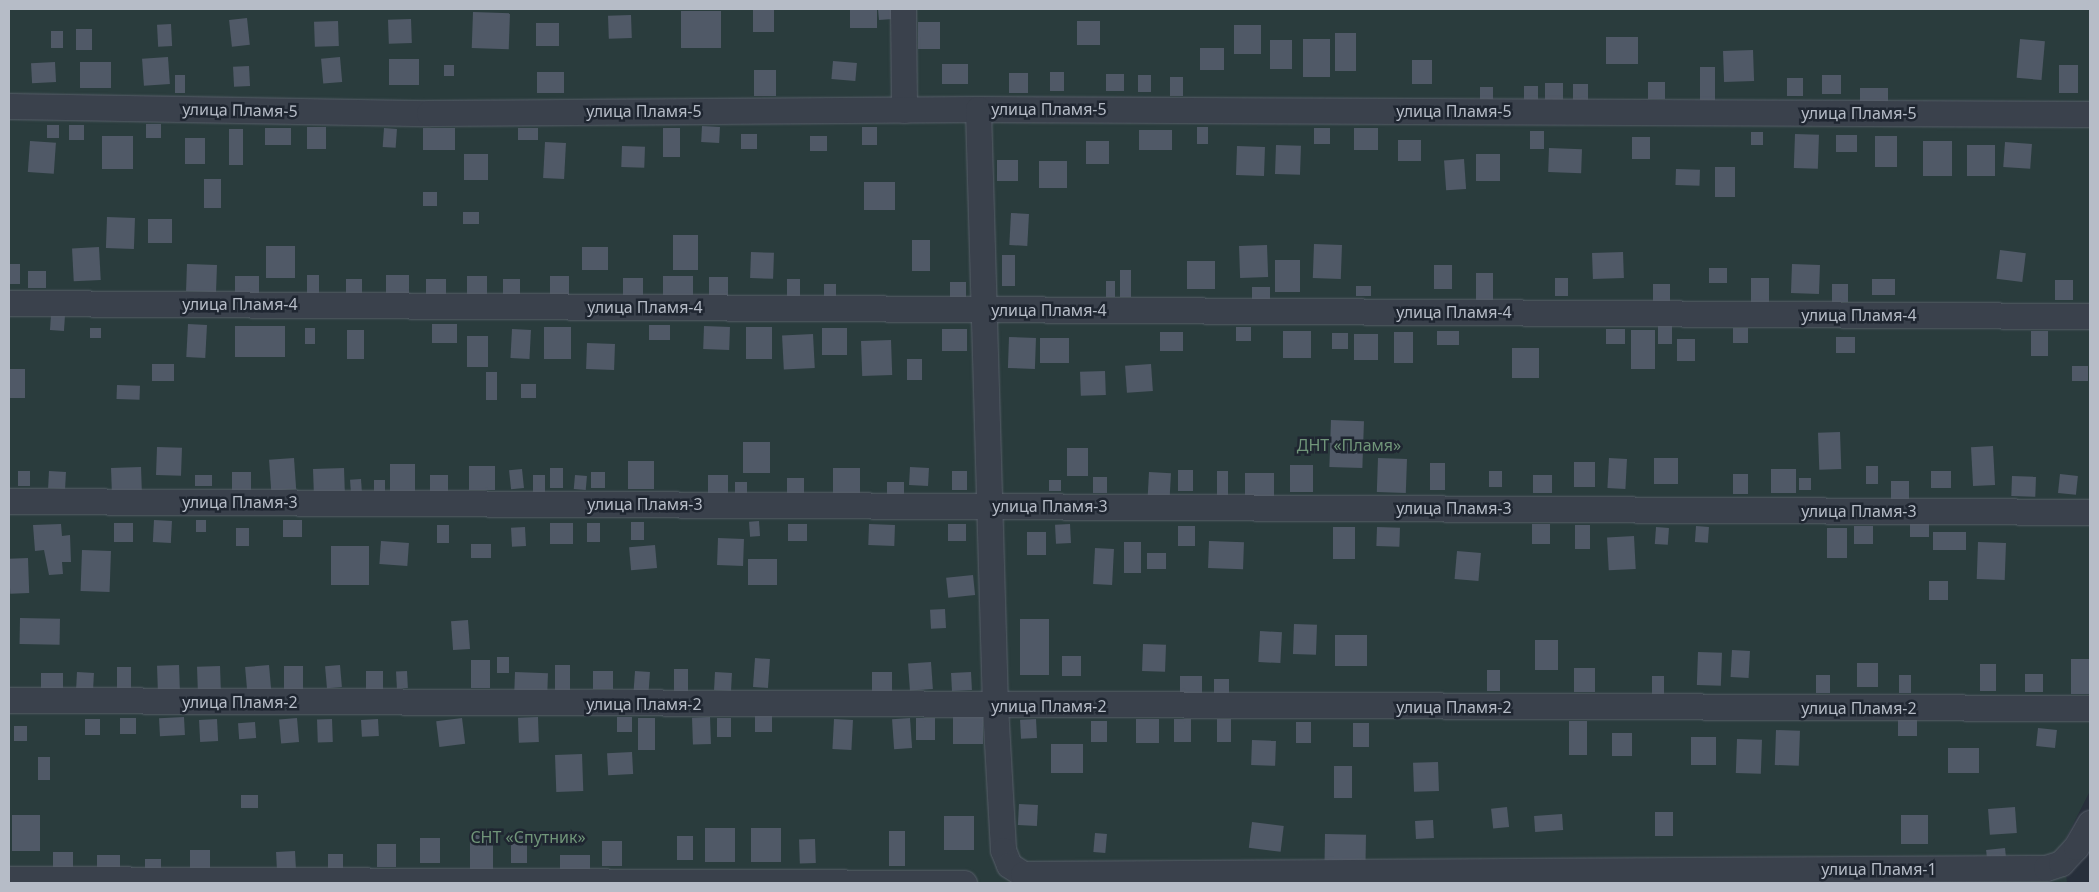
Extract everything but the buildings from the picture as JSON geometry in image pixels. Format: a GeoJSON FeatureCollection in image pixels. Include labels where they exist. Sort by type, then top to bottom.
{"type":"FeatureCollection","features":[{"type":"Feature","properties":{"kind":"street"},"geometry":{"type":"LineString","coordinates":[[903,9],[904,110]]}},
{"type":"Feature","properties":{"kind":"street","name":"улица Пламя-5"},"geometry":{"type":"LineString","coordinates":[[9,106],[429,113],[978,108],[2090,114]]}},
{"type":"Feature","properties":{"kind":"street"},"geometry":{"type":"LineString","coordinates":[[978,108],[982,310],[995,706]]}},
{"type":"Feature","properties":{"kind":"street","name":"улица Пламя-4"},"geometry":{"type":"LineString","coordinates":[[9,303],[2090,316]]}},
{"type":"Feature","properties":{"kind":"street","name":"улица Пламя-3"},"geometry":{"type":"LineString","coordinates":[[9,501],[2090,512]]}},
{"type":"Feature","properties":{"kind":"street","name":"улица Пламя-2"},"geometry":{"type":"LineString","coordinates":[[9,700],[995,706],[2090,708]]}},
{"type":"Feature","properties":{"kind":"street","name":"улица Пламя-1"},"geometry":{"type":"LineString","coordinates":[[995,706],[1003,850],[1008,865],[1023,874],[2046,868],[2061,863],[2076,847],[2090,823]]}},
{"type":"Feature","properties":{"kind":"street"},"geometry":{"type":"LineString","coordinates":[[9,879],[964,883]]}},
{"type":"Feature","properties":{"kind":"green space","name":"ДНТ «Пламя»"},"geometry":{"type":"Polygon","coordinates":[[[9,9],[2090,9],[2090,791],[2063,844],[2067,883],[9,883],[9,9]]]}},
{"type":"Feature","properties":{"kind":"park label","name":"СНТ «Спутник»"},"geometry":{"type":"Point","coordinates":[528,837]}}]}
